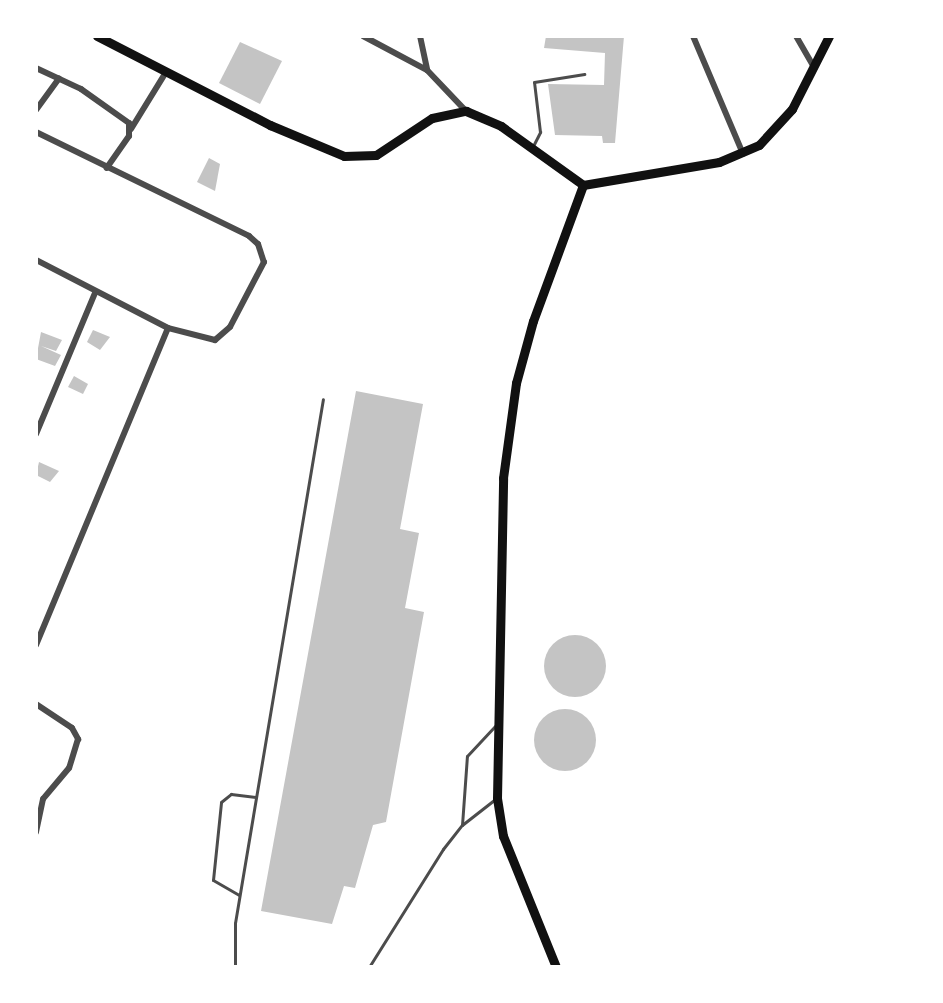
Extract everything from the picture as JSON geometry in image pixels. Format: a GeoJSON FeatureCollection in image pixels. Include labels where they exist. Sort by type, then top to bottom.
{"type":"FeatureCollection","features":[{"type":"Feature","properties":{"kind":"main road"},"geometry":{"type":"LineString","coordinates":[[97,36],[344,156],[376,155],[432,118],[466,111],[533,146],[583,185],[743,154],[782,124],[829,36]]}},
{"type":"Feature","properties":{"kind":"main road"},"geometry":{"type":"LineString","coordinates":[[556,967],[503,836],[497,798],[507,433],[533,321],[583,185]]}},
{"type":"Feature","properties":{"kind":"street"},"geometry":{"type":"LineString","coordinates":[[363,36],[427,70],[466,111]]}},
{"type":"Feature","properties":{"kind":"street"},"geometry":{"type":"LineString","coordinates":[[420,36],[427,70]]}},
{"type":"Feature","properties":{"kind":"street"},"geometry":{"type":"LineString","coordinates":[[693,36],[743,154]]}},
{"type":"Feature","properties":{"kind":"street"},"geometry":{"type":"LineString","coordinates":[[796,36],[813,66]]}},
{"type":"Feature","properties":{"kind":"street"},"geometry":{"type":"LineString","coordinates":[[36,68],[101,101],[131,129]]}},
{"type":"Feature","properties":{"kind":"street"},"geometry":{"type":"LineString","coordinates":[[107,168],[166,72]]}},
{"type":"Feature","properties":{"kind":"street"},"geometry":{"type":"LineString","coordinates":[[36,110],[59,78]]}},
{"type":"Feature","properties":{"kind":"street"},"geometry":{"type":"LineString","coordinates":[[36,132],[249,236],[262,252],[264,262],[223,335],[206,339],[168,328],[36,260]]}},
{"type":"Feature","properties":{"kind":"street"},"geometry":{"type":"LineString","coordinates":[[36,434],[95,293]]}},
{"type":"Feature","properties":{"kind":"street"},"geometry":{"type":"LineString","coordinates":[[36,645],[168,328]]}},
{"type":"Feature","properties":{"kind":"street"},"geometry":{"type":"LineString","coordinates":[[36,704],[72,728],[78,739],[69,768],[43,799],[36,832]]}},
{"type":"Feature","properties":{"kind":"lane"},"geometry":{"type":"LineString","coordinates":[[533,146],[540,132],[534,82],[584,74]]}},
{"type":"Feature","properties":{"kind":"lane"},"geometry":{"type":"LineString","coordinates":[[235,967],[240,895],[323,399]]}},
{"type":"Feature","properties":{"kind":"lane"},"geometry":{"type":"LineString","coordinates":[[462,825],[467,756],[499,722]]}},
{"type":"Feature","properties":{"kind":"lane"},"geometry":{"type":"LineString","coordinates":[[240,895],[213,880],[221,802],[231,794],[256,797]]}},
{"type":"Feature","properties":{"kind":"lane"},"geometry":{"type":"LineString","coordinates":[[369,967],[462,825],[497,798]]}},
{"type":"Feature","properties":{"kind":"building"},"geometry":{"type":"Polygon","coordinates":[[[546,36],[624,36],[615,143],[603,143],[602,136],[555,135],[548,84],[604,85],[605,53],[544,48],[546,36]]]}},
{"type":"Feature","properties":{"kind":"building"},"geometry":{"type":"Polygon","coordinates":[[[240,42],[282,61],[260,104],[219,83],[240,42]]]}},
{"type":"Feature","properties":{"kind":"building"},"geometry":{"type":"Polygon","coordinates":[[[209,158],[220,164],[215,191],[197,182],[209,158]]]}},
{"type":"Feature","properties":{"kind":"building"},"geometry":{"type":"Polygon","coordinates":[[[93,330],[110,337],[100,350],[87,342],[93,330]]]}},
{"type":"Feature","properties":{"kind":"building"},"geometry":{"type":"Polygon","coordinates":[[[41,332],[62,340],[56,351],[41,346],[61,355],[55,366],[36,359],[41,332]]]}},
{"type":"Feature","properties":{"kind":"building"},"geometry":{"type":"Polygon","coordinates":[[[74,376],[88,384],[83,394],[68,387],[74,376]]]}},
{"type":"Feature","properties":{"kind":"building"},"geometry":{"type":"Polygon","coordinates":[[[356,391],[423,404],[400,529],[419,533],[405,608],[424,612],[386,822],[373,825],[355,888],[344,886],[332,924],[261,911],[356,391]]]}},
{"type":"Feature","properties":{"kind":"building"},"geometry":{"type":"Polygon","coordinates":[[[39,462],[59,471],[50,482],[36,475],[39,462]]]}},
{"type":"Feature","properties":{"kind":"building"},"geometry":{"type":"Polygon","coordinates":[[[569,635],[581,635],[597,644],[604,654],[604,678],[597,688],[581,697],[569,697],[549,683],[544,672],[544,660],[558,640],[569,635]]]}},
{"type":"Feature","properties":{"kind":"building"},"geometry":{"type":"Polygon","coordinates":[[[559,709],[571,709],[587,718],[594,728],[594,752],[587,762],[571,771],[559,771],[539,757],[534,746],[534,734],[548,714],[559,709]]]}}]}
